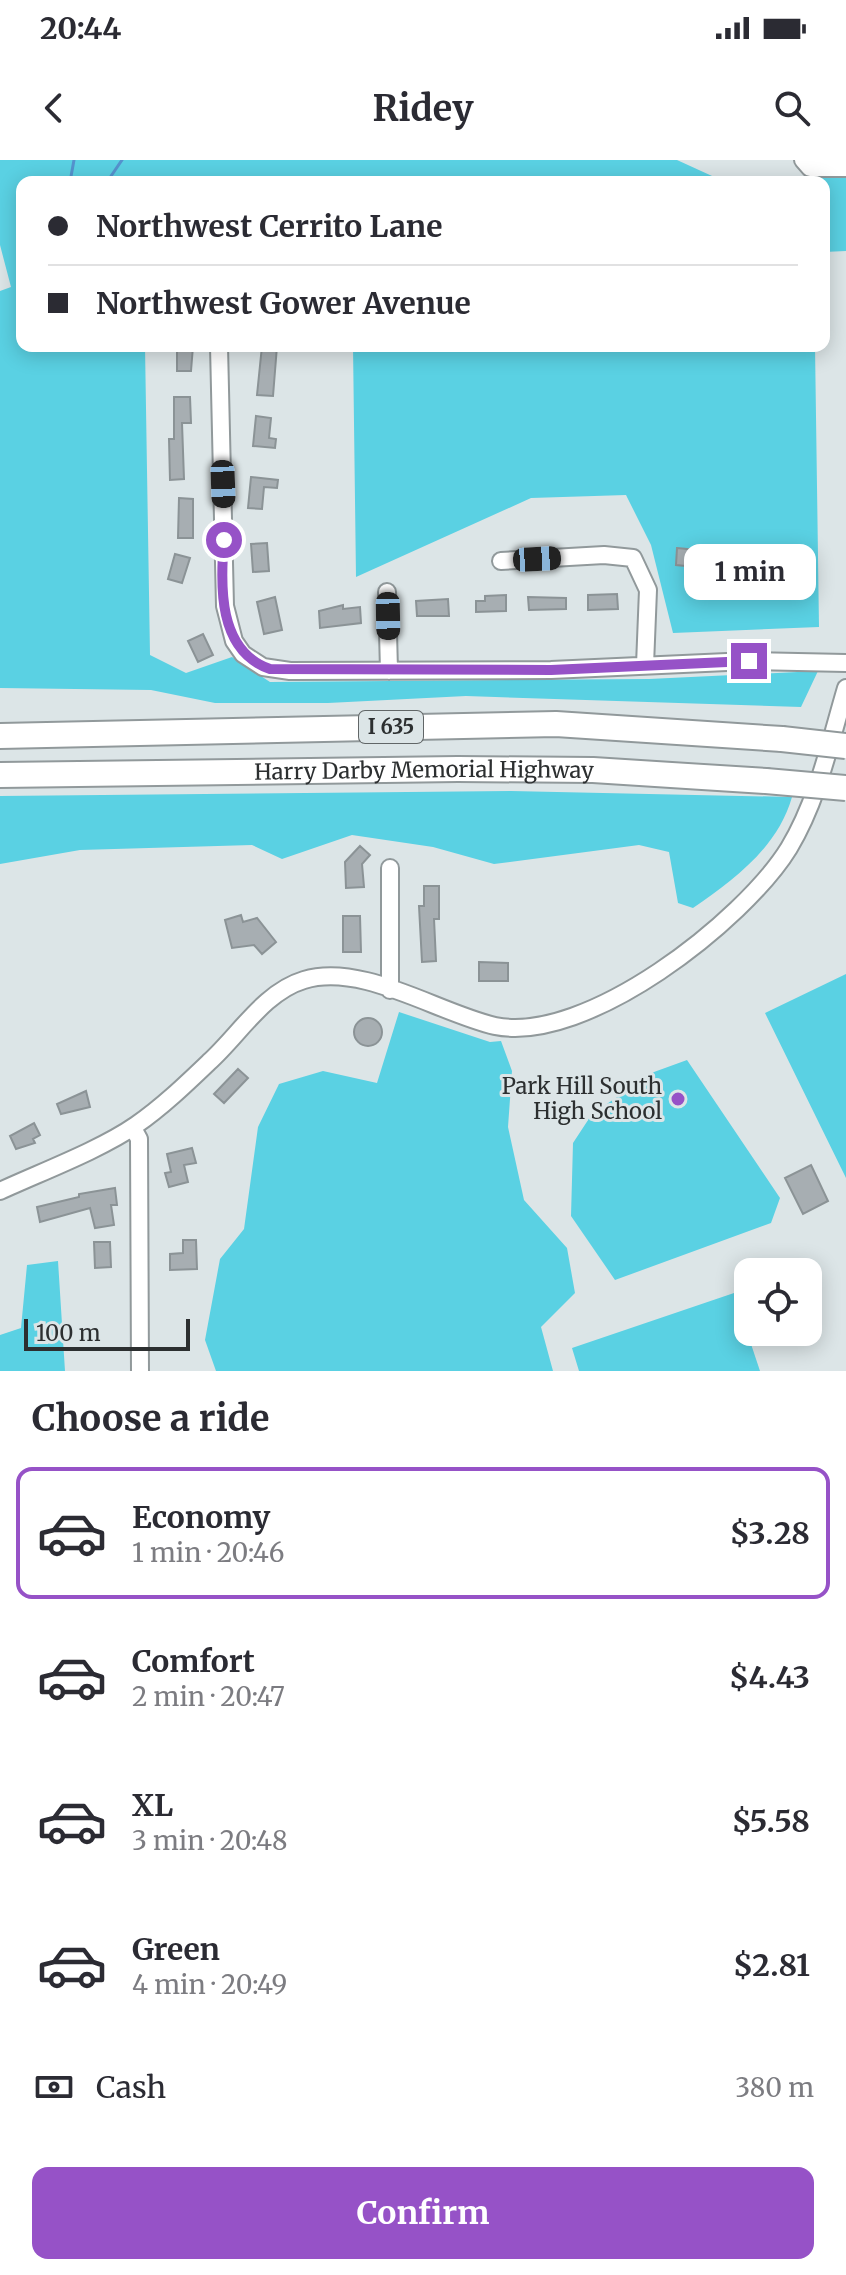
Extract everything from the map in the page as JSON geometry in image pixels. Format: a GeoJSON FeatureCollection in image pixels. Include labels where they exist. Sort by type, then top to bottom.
{"type":"FeatureCollection","features":[{"type":"Feature","properties":{"kind":"highway","name":"Harry Darby Memorial Highway"},"geometry":{"type":"LineString","coordinates":[[0,736],[556,724],[846,746]]}},
{"type":"Feature","properties":{"kind":"highway","name":"Harry Darby Memorial Highway"},"geometry":{"type":"LineString","coordinates":[[0,775],[593,770],[846,788]]}},
{"type":"Feature","properties":{"kind":"street"},"geometry":{"type":"LineString","coordinates":[[803,160],[810,168],[846,168]]}},
{"type":"Feature","properties":{"kind":"street"},"geometry":{"type":"LineString","coordinates":[[219,352],[222,584],[234,641],[248,659],[279,671],[551,670],[645,665],[846,663]]}},
{"type":"Feature","properties":{"kind":"street"},"geometry":{"type":"LineString","coordinates":[[501,561],[604,555],[633,558],[648,590],[645,665]]}},
{"type":"Feature","properties":{"kind":"street"},"geometry":{"type":"LineString","coordinates":[[387,592],[389,671]]}},
{"type":"Feature","properties":{"kind":"street"},"geometry":{"type":"LineString","coordinates":[[0,1191],[133,1128],[208,1064],[275,994],[288,986],[329,976],[346,977],[468,1019],[499,1027],[525,1027],[584,1013],[686,953],[736,910],[789,848],[813,796],[846,688]]}},
{"type":"Feature","properties":{"kind":"street"},"geometry":{"type":"LineString","coordinates":[[390,868],[390,990]]}},
{"type":"Feature","properties":{"kind":"street"},"geometry":{"type":"LineString","coordinates":[[133,1128],[139,1139],[140,1371]]}},
{"type":"Feature","properties":{"kind":"shaded area"},"geometry":{"type":"Polygon","coordinates":[[[0,160],[677,160],[712,176],[16,176],[16,352],[145,352],[150,655],[186,673],[232,657],[270,682],[649,679],[818,671],[801,707],[466,696],[328,703],[215,703],[151,690],[0,688],[0,291],[11,287],[0,245],[0,160]]]}},
{"type":"Feature","properties":{"kind":"shaded area"},"geometry":{"type":"Polygon","coordinates":[[[846,177],[846,251],[830,252],[830,178],[846,177]]]}},
{"type":"Feature","properties":{"kind":"shaded area"},"geometry":{"type":"Polygon","coordinates":[[[353,352],[815,352],[819,627],[673,633],[651,545],[626,495],[531,498],[356,577],[353,352]]]}},
{"type":"Feature","properties":{"kind":"shaded area"},"geometry":{"type":"Polygon","coordinates":[[[511,791],[792,797],[776,832],[753,861],[693,908],[678,903],[669,852],[639,845],[494,864],[433,847],[352,835],[282,859],[252,845],[80,850],[0,864],[0,796],[511,791]]]}},
{"type":"Feature","properties":{"kind":"shaded area"},"geometry":{"type":"Polygon","coordinates":[[[846,974],[846,1178],[765,1013],[846,974]]]}},
{"type":"Feature","properties":{"kind":"shaded area"},"geometry":{"type":"Polygon","coordinates":[[[399,1012],[490,1042],[501,1041],[512,1071],[508,1127],[524,1200],[567,1248],[575,1293],[541,1327],[553,1371],[216,1371],[205,1340],[220,1259],[244,1229],[258,1127],[279,1084],[323,1071],[377,1083],[399,1012]]]}},
{"type":"Feature","properties":{"kind":"shaded area"},"geometry":{"type":"Polygon","coordinates":[[[687,1060],[780,1198],[771,1223],[615,1280],[571,1216],[573,1143],[592,1114],[654,1072],[687,1060]]]}},
{"type":"Feature","properties":{"kind":"shaded area"},"geometry":{"type":"Polygon","coordinates":[[[58,1261],[65,1371],[0,1371],[0,1335],[21,1328],[27,1265],[58,1261]]]}},
{"type":"Feature","properties":{"kind":"shaded area"},"geometry":{"type":"Polygon","coordinates":[[[734,1293],[734,1346],[752,1346],[760,1371],[579,1371],[572,1348],[734,1293]]]}},
{"type":"Feature","properties":{"kind":"building"},"geometry":{"type":"Polygon","coordinates":[[[177,352],[193,352],[191,371],[177,371],[177,352]]]}},
{"type":"Feature","properties":{"kind":"building"},"geometry":{"type":"Polygon","coordinates":[[[261,352],[277,352],[273,396],[257,395],[261,352]]]}},
{"type":"Feature","properties":{"kind":"building"},"geometry":{"type":"Polygon","coordinates":[[[174,397],[190,397],[191,423],[182,423],[184,479],[170,480],[169,439],[174,439],[174,397]]]}},
{"type":"Feature","properties":{"kind":"building"},"geometry":{"type":"Polygon","coordinates":[[[256,416],[271,418],[269,438],[276,439],[275,448],[253,446],[256,416]]]}},
{"type":"Feature","properties":{"kind":"building"},"geometry":{"type":"Polygon","coordinates":[[[251,477],[278,480],[277,488],[264,487],[262,509],[248,508],[251,477]]]}},
{"type":"Feature","properties":{"kind":"building"},"geometry":{"type":"Polygon","coordinates":[[[179,498],[193,499],[193,538],[178,538],[179,498]]]}},
{"type":"Feature","properties":{"kind":"building"},"geometry":{"type":"Polygon","coordinates":[[[267,543],[269,571],[253,572],[251,544],[267,543]]]}},
{"type":"Feature","properties":{"kind":"building"},"geometry":{"type":"Polygon","coordinates":[[[677,548],[707,551],[706,568],[676,565],[677,548]]]}},
{"type":"Feature","properties":{"kind":"building"},"geometry":{"type":"Polygon","coordinates":[[[175,554],[190,558],[182,583],[168,579],[175,554]]]}},
{"type":"Feature","properties":{"kind":"building"},"geometry":{"type":"Polygon","coordinates":[[[617,594],[618,609],[588,610],[588,595],[617,594]]]}},
{"type":"Feature","properties":{"kind":"building"},"geometry":{"type":"Polygon","coordinates":[[[506,595],[506,611],[476,612],[476,601],[485,601],[485,596],[506,595]]]}},
{"type":"Feature","properties":{"kind":"building"},"geometry":{"type":"Polygon","coordinates":[[[275,597],[282,630],[264,634],[257,602],[275,597]]]}},
{"type":"Feature","properties":{"kind":"building"},"geometry":{"type":"Polygon","coordinates":[[[528,597],[566,598],[566,609],[529,610],[528,597]]]}},
{"type":"Feature","properties":{"kind":"building"},"geometry":{"type":"Polygon","coordinates":[[[448,599],[449,616],[417,616],[416,601],[448,599]]]}},
{"type":"Feature","properties":{"kind":"building"},"geometry":{"type":"Polygon","coordinates":[[[343,605],[343,609],[360,607],[361,623],[320,628],[319,611],[343,605]]]}},
{"type":"Feature","properties":{"kind":"building"},"geometry":{"type":"Polygon","coordinates":[[[203,634],[213,655],[198,662],[188,641],[203,634]]]}},
{"type":"Feature","properties":{"kind":"building"},"geometry":{"type":"Polygon","coordinates":[[[360,846],[370,855],[362,864],[364,887],[346,888],[345,862],[360,846]]]}},
{"type":"Feature","properties":{"kind":"building"},"geometry":{"type":"Polygon","coordinates":[[[424,886],[439,886],[439,919],[434,919],[436,961],[422,962],[419,906],[424,906],[424,886]]]}},
{"type":"Feature","properties":{"kind":"building"},"geometry":{"type":"Polygon","coordinates":[[[241,915],[243,922],[257,918],[276,942],[262,954],[254,945],[232,948],[225,920],[241,915]]]}},
{"type":"Feature","properties":{"kind":"building"},"geometry":{"type":"Polygon","coordinates":[[[343,916],[360,916],[361,952],[343,952],[343,916]]]}},
{"type":"Feature","properties":{"kind":"building"},"geometry":{"type":"Polygon","coordinates":[[[479,962],[508,963],[508,981],[479,981],[479,962]]]}},
{"type":"Feature","properties":{"kind":"building"},"geometry":{"type":"Polygon","coordinates":[[[368,1018],[378,1022],[382,1032],[378,1042],[368,1046],[358,1042],[354,1032],[358,1022],[368,1018]]]}},
{"type":"Feature","properties":{"kind":"building"},"geometry":{"type":"Polygon","coordinates":[[[238,1069],[248,1078],[224,1103],[214,1094],[238,1069]]]}},
{"type":"Feature","properties":{"kind":"building"},"geometry":{"type":"Polygon","coordinates":[[[86,1091],[90,1107],[61,1114],[57,1104],[86,1091]]]}},
{"type":"Feature","properties":{"kind":"building"},"geometry":{"type":"Polygon","coordinates":[[[34,1123],[40,1135],[33,1139],[35,1143],[16,1149],[10,1136],[34,1123]]]}},
{"type":"Feature","properties":{"kind":"building"},"geometry":{"type":"Polygon","coordinates":[[[192,1148],[196,1163],[184,1165],[188,1182],[169,1187],[165,1173],[171,1172],[167,1154],[192,1148]]]}},
{"type":"Feature","properties":{"kind":"building"},"geometry":{"type":"Polygon","coordinates":[[[811,1165],[828,1201],[803,1214],[785,1178],[811,1165]]]}},
{"type":"Feature","properties":{"kind":"building"},"geometry":{"type":"Polygon","coordinates":[[[115,1188],[117,1205],[111,1205],[114,1225],[95,1228],[90,1208],[40,1222],[37,1207],[79,1197],[79,1194],[115,1188]]]}},
{"type":"Feature","properties":{"kind":"building"},"geometry":{"type":"Polygon","coordinates":[[[183,1240],[196,1240],[197,1269],[170,1270],[170,1254],[183,1253],[183,1240]]]}},
{"type":"Feature","properties":{"kind":"building"},"geometry":{"type":"Polygon","coordinates":[[[94,1242],[110,1242],[111,1267],[95,1268],[94,1242]]]}},
{"type":"Feature","properties":{"kind":"waterway"},"geometry":{"type":"LineString","coordinates":[[71,176],[74,160]]}},
{"type":"Feature","properties":{"kind":"waterway"},"geometry":{"type":"LineString","coordinates":[[111,176],[122,160]]}},
{"type":"Feature","properties":{"kind":"place","name":"Park Hill South High School"},"geometry":{"type":"Point","coordinates":[678,1099]}},
{"type":"Feature","properties":{"kind":"route"},"geometry":{"type":"LineString","coordinates":[[224,540],[222,584],[234,641],[243,654],[270,669],[551,670],[749,661]]}}]}
